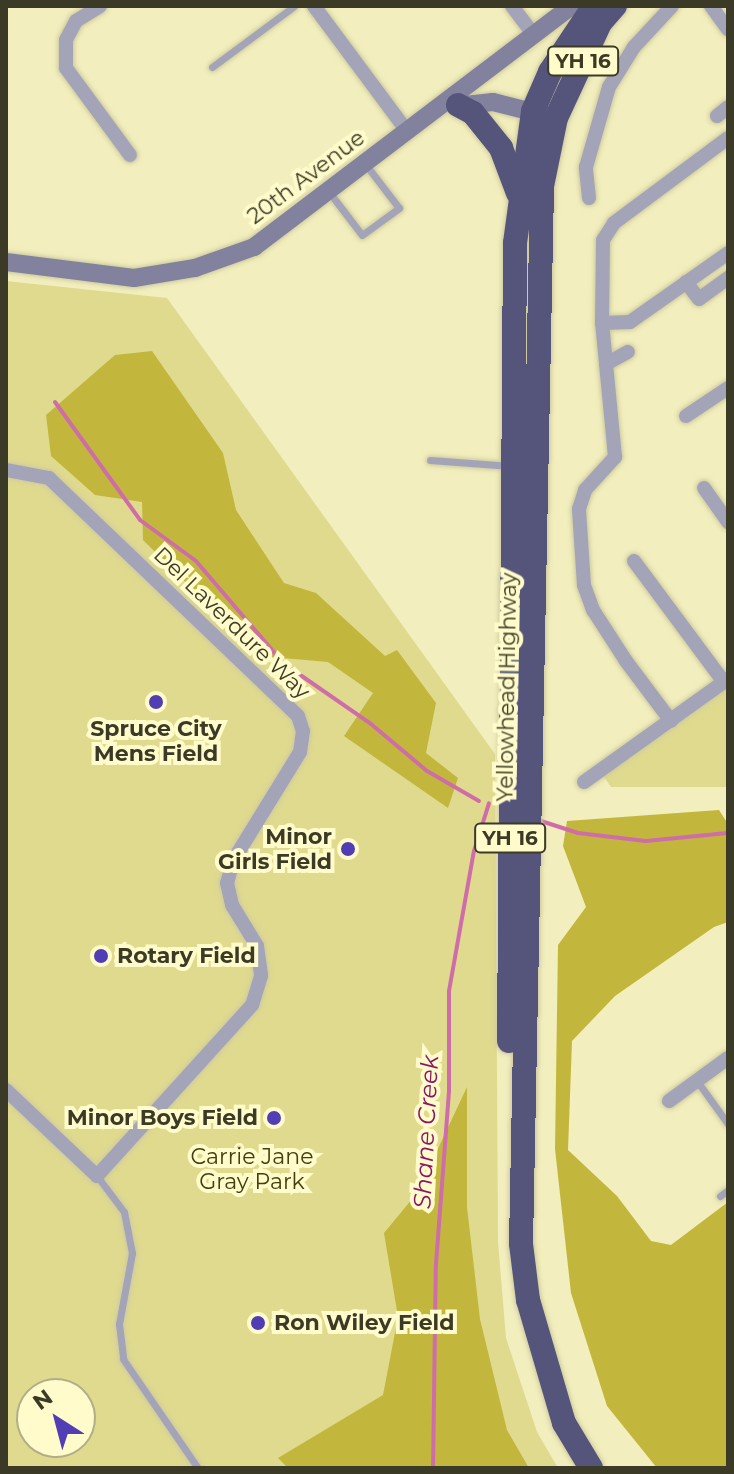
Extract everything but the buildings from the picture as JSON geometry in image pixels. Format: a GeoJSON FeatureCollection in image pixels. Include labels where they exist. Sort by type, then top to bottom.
{"type":"FeatureCollection","features":[{"type":"Feature","properties":{"kind":"highway","name":"Yellowhead Highway"},"geometry":{"type":"LineString","coordinates":[[591,1468],[564,1423],[528,1300],[521,1244],[544,115],[550,72],[594,6]]}},
{"type":"Feature","properties":{"kind":"highway","name":"Yellowhead Highway"},"geometry":{"type":"LineString","coordinates":[[575,1468],[553,1425],[516,1302],[507,1234],[513,466],[520,197],[544,115],[600,23],[615,6]]}},
{"type":"Feature","properties":{"kind":"highway"},"geometry":{"type":"LineString","coordinates":[[447,107],[473,113],[501,148],[520,197]]}},
{"type":"Feature","properties":{"kind":"street"},"geometry":{"type":"LineString","coordinates":[[100,6],[76,21],[66,40],[66,68],[130,155]]}},
{"type":"Feature","properties":{"kind":"street"},"geometry":{"type":"LineString","coordinates":[[314,6],[406,130]]}},
{"type":"Feature","properties":{"kind":"street"},"geometry":{"type":"LineString","coordinates":[[512,6],[533,34]]}},
{"type":"Feature","properties":{"kind":"street","name":"20th Avenue"},"geometry":{"type":"LineString","coordinates":[[6,262],[134,278],[195,268],[254,247],[406,130],[447,107],[571,6]]}},
{"type":"Feature","properties":{"kind":"street"},"geometry":{"type":"LineString","coordinates":[[589,198],[586,167],[609,87],[634,47],[672,6]]}},
{"type":"Feature","properties":{"kind":"street"},"geometry":{"type":"LineString","coordinates":[[711,6],[728,29]]}},
{"type":"Feature","properties":{"kind":"street"},"geometry":{"type":"LineString","coordinates":[[447,107],[493,102],[544,115]]}},
{"type":"Feature","properties":{"kind":"street"},"geometry":{"type":"LineString","coordinates":[[671,721],[593,610],[584,585],[579,509],[585,490],[615,457],[602,323],[603,240],[614,223],[728,138]]}},
{"type":"Feature","properties":{"kind":"street"},"geometry":{"type":"LineString","coordinates":[[602,323],[630,322],[728,253]]}},
{"type":"Feature","properties":{"kind":"street"},"geometry":{"type":"LineString","coordinates":[[686,282],[699,299],[728,278]]}},
{"type":"Feature","properties":{"kind":"street"},"geometry":{"type":"LineString","coordinates":[[606,364],[628,352]]}},
{"type":"Feature","properties":{"kind":"street"},"geometry":{"type":"LineString","coordinates":[[686,416],[728,388]]}},
{"type":"Feature","properties":{"kind":"street","name":"Del Laverdure Way"},"geometry":{"type":"LineString","coordinates":[[6,470],[49,478],[298,716],[303,731],[300,752],[233,861],[227,883],[232,905],[257,946],[261,976],[252,1005],[97,1176]]}},
{"type":"Feature","properties":{"kind":"street"},"geometry":{"type":"LineString","coordinates":[[704,488],[728,522]]}},
{"type":"Feature","properties":{"kind":"street"},"geometry":{"type":"LineString","coordinates":[[584,782],[726,681],[634,561]]}},
{"type":"Feature","properties":{"kind":"street"},"geometry":{"type":"LineString","coordinates":[[669,1101],[728,1058]]}},
{"type":"Feature","properties":{"kind":"street"},"geometry":{"type":"LineString","coordinates":[[6,1090],[97,1176]]}},
{"type":"Feature","properties":{"kind":"lane"},"geometry":{"type":"LineString","coordinates":[[212,67],[294,6]]}},
{"type":"Feature","properties":{"kind":"lane"},"geometry":{"type":"LineString","coordinates":[[327,191],[362,235],[399,208],[364,163]]}},
{"type":"Feature","properties":{"kind":"lane"},"geometry":{"type":"LineString","coordinates":[[430,460],[513,466]]}},
{"type":"Feature","properties":{"kind":"lane"},"geometry":{"type":"LineString","coordinates":[[697,1081],[728,1124]]}},
{"type":"Feature","properties":{"kind":"lane"},"geometry":{"type":"LineString","coordinates":[[97,1176],[124,1212],[132,1253],[119,1324],[123,1359],[198,1468]]}},
{"type":"Feature","properties":{"kind":"lane"},"geometry":{"type":"LineString","coordinates":[[720,1196],[728,1190]]}},
{"type":"Feature","properties":{"kind":"green space","name":"Carrie Jane Gray Park"},"geometry":{"type":"Polygon","coordinates":[[[6,281],[167,298],[495,754],[498,1242],[506,1338],[537,1432],[558,1468],[6,1468],[6,281]]]}},
{"type":"Feature","properties":{"kind":"green space"},"geometry":{"type":"Polygon","coordinates":[[[728,680],[728,787],[611,787],[602,774],[728,680]]]}},
{"type":"Feature","properties":{"kind":"shaded area"},"geometry":{"type":"Polygon","coordinates":[[[152,351],[223,453],[236,510],[284,583],[316,593],[385,656],[397,650],[436,703],[426,753],[458,778],[448,808],[344,736],[373,693],[328,662],[260,656],[143,540],[142,502],[95,495],[51,456],[46,415],[115,355],[152,351]]]}},
{"type":"Feature","properties":{"kind":"shaded area"},"geometry":{"type":"Polygon","coordinates":[[[719,810],[728,824],[728,922],[714,927],[615,996],[572,1041],[568,1150],[617,1196],[651,1241],[671,1245],[728,1202],[728,1468],[657,1468],[607,1406],[571,1293],[555,1149],[558,945],[586,907],[563,846],[567,821],[719,810]]]}},
{"type":"Feature","properties":{"kind":"shaded area"},"geometry":{"type":"Polygon","coordinates":[[[467,1087],[467,1207],[480,1319],[507,1430],[529,1468],[288,1468],[278,1458],[383,1395],[398,1317],[384,1233],[417,1193],[467,1087]]]}},
{"type":"Feature","properties":{"kind":"waterway"},"geometry":{"type":"LineString","coordinates":[[55,402],[140,520],[196,561],[283,663],[371,724],[427,771],[479,801]]}},
{"type":"Feature","properties":{"kind":"waterway","name":"Shane Creek"},"geometry":{"type":"LineString","coordinates":[[433,1468],[436,1264],[449,1092],[449,991],[474,851],[489,803]]}},
{"type":"Feature","properties":{"kind":"waterway"},"geometry":{"type":"LineString","coordinates":[[538,820],[578,833],[646,841],[728,833]]}},
{"type":"Feature","properties":{"kind":"place","name":"Spruce City Mens Field"},"geometry":{"type":"Point","coordinates":[156,702]}},
{"type":"Feature","properties":{"kind":"place","name":"Minor Girls Field"},"geometry":{"type":"Point","coordinates":[348,849]}},
{"type":"Feature","properties":{"kind":"place","name":"Rotary Field"},"geometry":{"type":"Point","coordinates":[101,956]}},
{"type":"Feature","properties":{"kind":"place","name":"Minor Boys Field"},"geometry":{"type":"Point","coordinates":[274,1118]}},
{"type":"Feature","properties":{"kind":"place","name":"Ron Wiley Field"},"geometry":{"type":"Point","coordinates":[258,1323]}}]}
